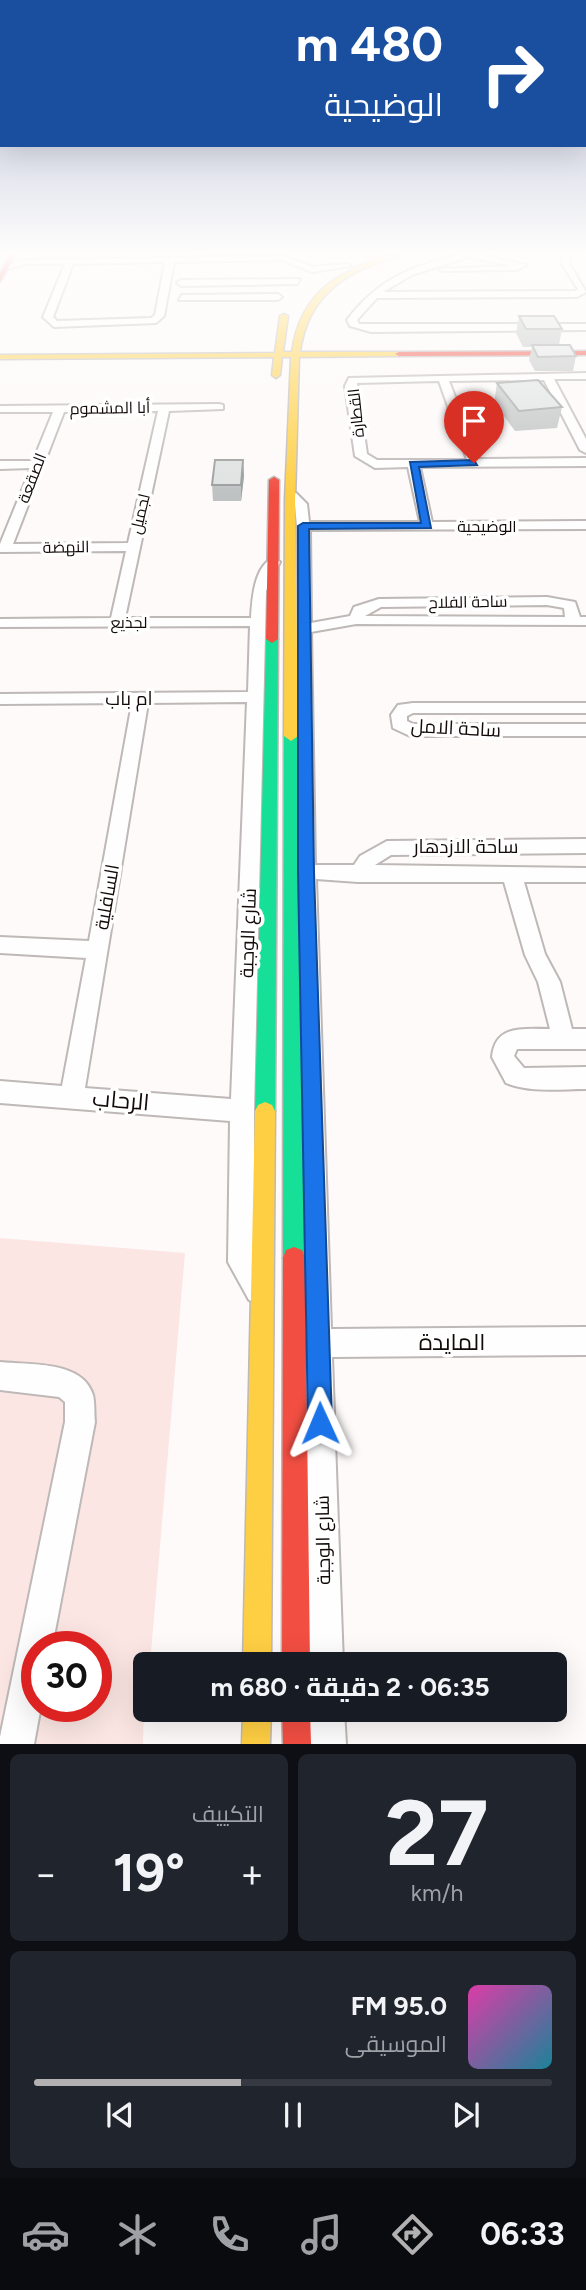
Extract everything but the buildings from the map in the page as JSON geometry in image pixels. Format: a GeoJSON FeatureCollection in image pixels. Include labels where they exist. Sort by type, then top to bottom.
{"type":"FeatureCollection","features":[{"type":"Feature","properties":{"kind":"street"},"geometry":{"type":"LineString","coordinates":[[176,354],[217,351],[256,341],[270,332]]}},
{"type":"Feature","properties":{"kind":"street"},"geometry":{"type":"LineString","coordinates":[[283,461],[288,332]]}},
{"type":"Feature","properties":{"kind":"street","name":"شارع الوجبة"},"geometry":{"type":"LineString","coordinates":[[217,351],[260,362],[271,369],[276,383],[287,352],[300,333]]}},
{"type":"Feature","properties":{"kind":"street"},"geometry":{"type":"LineString","coordinates":[[300,333],[303,339],[314,343],[356,353]]}},
{"type":"Feature","properties":{"kind":"street"},"geometry":{"type":"LineString","coordinates":[[0,357],[586,346]]}},
{"type":"Feature","properties":{"kind":"street"},"geometry":{"type":"LineString","coordinates":[[0,349],[586,354]]}},
{"type":"Feature","properties":{"kind":"street"},"geometry":{"type":"LineString","coordinates":[[293,382],[313,364],[356,353],[422,349]]}},
{"type":"Feature","properties":{"kind":"street","name":"شارع الوجبة"},"geometry":{"type":"LineString","coordinates":[[257,1652],[265,1301],[273,562],[293,382],[287,352]]}},
{"type":"Feature","properties":{"kind":"street","name":"القطارة"},"geometry":{"type":"LineString","coordinates":[[586,376],[365,379],[353,380],[350,386],[361,456],[375,464],[586,462]]}},
{"type":"Feature","properties":{"kind":"street"},"geometry":{"type":"LineString","coordinates":[[548,377],[586,450]]}},
{"type":"Feature","properties":{"kind":"street"},"geometry":{"type":"LineString","coordinates":[[443,378],[474,463]]}},
{"type":"Feature","properties":{"kind":"street","name":"لجميل"},"geometry":{"type":"LineString","coordinates":[[117,622],[164,407]]}},
{"type":"Feature","properties":{"kind":"street","name":"أبا المشموم"},"geometry":{"type":"LineString","coordinates":[[0,409],[219,407]]}},
{"type":"Feature","properties":{"kind":"street","name":"الصقعة"},"geometry":{"type":"LineString","coordinates":[[2,548],[60,408]]}},
{"type":"Feature","properties":{"kind":"street","name":"شارع الوجبة"},"geometry":{"type":"LineString","coordinates":[[283,461],[292,496],[296,1652]]}},
{"type":"Feature","properties":{"kind":"street"},"geometry":{"type":"LineString","coordinates":[[0,464],[37,464]]}},
{"type":"Feature","properties":{"kind":"street"},"geometry":{"type":"LineString","coordinates":[[414,464],[427,526]]}},
{"type":"Feature","properties":{"kind":"street","name":"شارع الوجبة"},"geometry":{"type":"LineString","coordinates":[[292,496],[301,504],[303,526],[306,872],[326,1652]]}},
{"type":"Feature","properties":{"kind":"street","name":"الوضيحية"},"geometry":{"type":"LineString","coordinates":[[303,526],[586,525]]}},
{"type":"Feature","properties":{"kind":"street","name":"النهضة"},"geometry":{"type":"LineString","coordinates":[[2,548],[133,547]]}},
{"type":"Feature","properties":{"kind":"street","name":"شارع الوجبة"},"geometry":{"type":"LineString","coordinates":[[265,1301],[241,1262],[242,1111],[259,592],[273,562]]}},
{"type":"Feature","properties":{"kind":"street","name":"ساحة الفلاح"},"geometry":{"type":"LineString","coordinates":[[303,621],[578,621]]}},
{"type":"Feature","properties":{"kind":"street","name":"لجذيع"},"geometry":{"type":"LineString","coordinates":[[0,623],[258,622]]}},
{"type":"Feature","properties":{"kind":"street","name":"ام باب"},"geometry":{"type":"LineString","coordinates":[[0,699],[257,697]]}},
{"type":"Feature","properties":{"kind":"street","name":"السافلية"},"geometry":{"type":"LineString","coordinates":[[72,1096],[141,698]]}},
{"type":"Feature","properties":{"kind":"street","name":"ساحة الامل"},"geometry":{"type":"LineString","coordinates":[[586,708],[413,708],[404,709],[399,715],[399,724],[410,730],[586,730]]}},
{"type":"Feature","properties":{"kind":"street","name":"ساحة الازدهار"},"geometry":{"type":"LineString","coordinates":[[358,875],[367,861],[387,848],[586,846]]}},
{"type":"Feature","properties":{"kind":"street","name":"ساحة الازدهار"},"geometry":{"type":"LineString","coordinates":[[306,872],[358,875],[586,876]]}},
{"type":"Feature","properties":{"kind":"street"},"geometry":{"type":"LineString","coordinates":[[512,875],[535,956],[575,1039],[508,1041],[503,1057],[506,1067],[513,1076],[524,1079],[586,1078]]}},
{"type":"Feature","properties":{"kind":"street"},"geometry":{"type":"LineString","coordinates":[[0,945],[97,950]]}},
{"type":"Feature","properties":{"kind":"street","name":"الرحاب"},"geometry":{"type":"LineString","coordinates":[[0,1092],[242,1111]]}},
{"type":"Feature","properties":{"kind":"street","name":"المايدة"},"geometry":{"type":"LineString","coordinates":[[318,1343],[586,1341]]}},
{"type":"Feature","properties":{"kind":"street"},"geometry":{"type":"LineString","coordinates":[[0,1377],[65,1383],[79,1396],[80,1422],[16,1744]]}},
{"type":"Feature","properties":{"kind":"street"},"geometry":{"type":"LineString","coordinates":[[256,1744],[257,1722]]}},
{"type":"Feature","properties":{"kind":"street"},"geometry":{"type":"LineString","coordinates":[[296,1722],[297,1744]]}},
{"type":"Feature","properties":{"kind":"street"},"geometry":{"type":"LineString","coordinates":[[327,1722],[328,1744]]}},
{"type":"Feature","properties":{"kind":"shaded area"},"geometry":{"type":"Polygon","coordinates":[[[0,1238],[185,1253],[151,1652],[133,1652],[133,1722],[144,1722],[143,1744],[0,1744],[0,1238]]]}},
{"type":"Feature","properties":{"kind":"traffic: fast"},"geometry":{"type":"LineString","coordinates":[[265,1111],[272,639]]}},
{"type":"Feature","properties":{"kind":"traffic: fast"},"geometry":{"type":"LineString","coordinates":[[291,736],[294,1258]]}},
{"type":"Feature","properties":{"kind":"traffic: slow"},"geometry":{"type":"LineString","coordinates":[[276,375],[282,332]]}},
{"type":"Feature","properties":{"kind":"traffic: slow"},"geometry":{"type":"LineString","coordinates":[[291,736],[290,500],[295,363],[300,332]]}},
{"type":"Feature","properties":{"kind":"traffic: slow"},"geometry":{"type":"LineString","coordinates":[[0,357],[399,354]]}},
{"type":"Feature","properties":{"kind":"traffic: slow"},"geometry":{"type":"LineString","coordinates":[[257,1652],[265,1111]]}},
{"type":"Feature","properties":{"kind":"traffic: slow"},"geometry":{"type":"LineString","coordinates":[[256,1744],[257,1722]]}},
{"type":"Feature","properties":{"kind":"traffic: jam"},"geometry":{"type":"LineString","coordinates":[[399,354],[586,353]]}},
{"type":"Feature","properties":{"kind":"traffic: jam"},"geometry":{"type":"LineString","coordinates":[[272,639],[274,480]]}},
{"type":"Feature","properties":{"kind":"traffic: jam"},"geometry":{"type":"LineString","coordinates":[[294,1258],[296,1652]]}},
{"type":"Feature","properties":{"kind":"traffic: jam"},"geometry":{"type":"LineString","coordinates":[[296,1722],[297,1744]]}},
{"type":"Feature","properties":{"kind":"route"},"geometry":{"type":"LineString","coordinates":[[320,1423],[306,872],[303,526],[427,526],[414,464],[474,463]]}}]}
